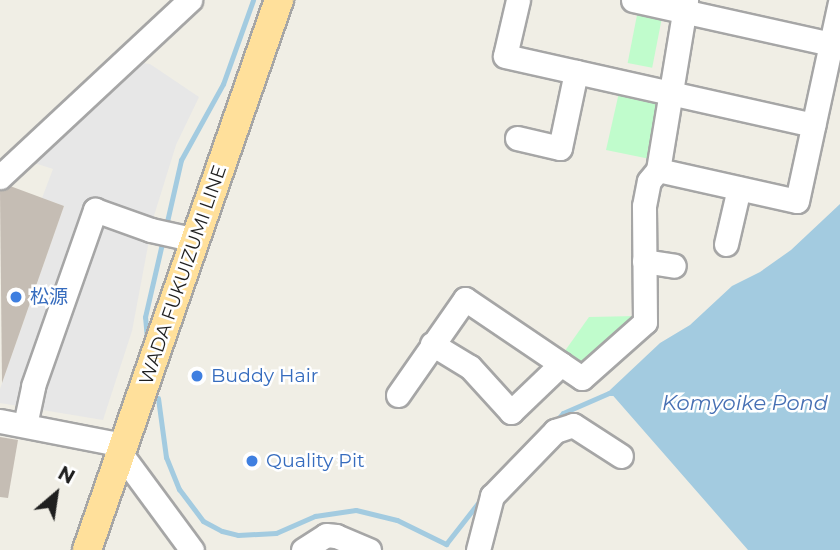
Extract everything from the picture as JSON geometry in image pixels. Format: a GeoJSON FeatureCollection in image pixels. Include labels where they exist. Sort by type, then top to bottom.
{"type":"FeatureCollection","features":[{"type":"Feature","properties":{"kind":"main road","name":"WADA FUKUIZUMI LINE"},"geometry":{"type":"LineString","coordinates":[[87,550],[121,452],[185,238],[279,0]]}},
{"type":"Feature","properties":{"kind":"street"},"geometry":{"type":"LineString","coordinates":[[0,177],[190,0]]}},
{"type":"Feature","properties":{"kind":"street"},"geometry":{"type":"LineString","coordinates":[[518,0],[505,56],[813,125]]}},
{"type":"Feature","properties":{"kind":"street"},"geometry":{"type":"LineString","coordinates":[[633,0],[685,6],[831,44]]}},
{"type":"Feature","properties":{"kind":"street"},"geometry":{"type":"LineString","coordinates":[[657,170],[797,201],[840,2]]}},
{"type":"Feature","properties":{"kind":"street"},"geometry":{"type":"LineString","coordinates":[[398,395],[465,299],[582,378],[645,322],[644,206],[649,181],[657,170],[685,6]]}},
{"type":"Feature","properties":{"kind":"street"},"geometry":{"type":"LineString","coordinates":[[517,138],[558,156],[576,72]]}},
{"type":"Feature","properties":{"kind":"street"},"geometry":{"type":"LineString","coordinates":[[734,235],[739,188]]}},
{"type":"Feature","properties":{"kind":"street"},"geometry":{"type":"LineString","coordinates":[[25,425],[33,386],[95,210],[151,230],[185,238]]}},
{"type":"Feature","properties":{"kind":"street"},"geometry":{"type":"LineString","coordinates":[[644,261],[674,266]]}},
{"type":"Feature","properties":{"kind":"street"},"geometry":{"type":"LineString","coordinates":[[432,344],[470,367],[511,412],[561,364]]}},
{"type":"Feature","properties":{"kind":"street"},"geometry":{"type":"LineString","coordinates":[[0,421],[99,438],[113,443],[192,550]]}},
{"type":"Feature","properties":{"kind":"street"},"geometry":{"type":"LineString","coordinates":[[478,550],[492,496],[555,430],[573,425],[621,456]]}},
{"type":"Feature","properties":{"kind":"street"},"geometry":{"type":"LineString","coordinates":[[303,550],[326,535],[336,536],[369,550]]}},
{"type":"Feature","properties":{"kind":"green space"},"geometry":{"type":"Polygon","coordinates":[[[637,15],[662,20],[652,68],[628,63],[637,15]]]}},
{"type":"Feature","properties":{"kind":"green space"},"geometry":{"type":"Polygon","coordinates":[[[620,88],[660,102],[650,159],[606,150],[620,88]]]}},
{"type":"Feature","properties":{"kind":"green space"},"geometry":{"type":"Polygon","coordinates":[[[637,316],[587,362],[576,363],[562,355],[589,317],[637,316]]]}},
{"type":"Feature","properties":{"kind":"shaded area"},"geometry":{"type":"Polygon","coordinates":[[[135,62],[150,64],[199,97],[176,145],[153,219],[132,331],[103,420],[0,403],[0,389],[64,206],[42,198],[53,169],[25,160],[135,62]]]}},
{"type":"Feature","properties":{"kind":"water","name":"Komyoike Pond"},"geometry":{"type":"Polygon","coordinates":[[[840,204],[840,550],[748,550],[609,391],[660,343],[690,325],[732,286],[760,272],[791,250],[840,204]]]}},
{"type":"Feature","properties":{"kind":"building","name":"松源"},"geometry":{"type":"Polygon","coordinates":[[[10,186],[64,206],[2,383],[0,191],[10,186]]]}},
{"type":"Feature","properties":{"kind":"building"},"geometry":{"type":"Polygon","coordinates":[[[0,437],[18,440],[8,498],[0,497],[0,437]]]}},
{"type":"Feature","properties":{"kind":"waterway"},"geometry":{"type":"LineString","coordinates":[[166,226],[181,160],[223,84],[253,0]]}},
{"type":"Feature","properties":{"kind":"waterway"},"geometry":{"type":"LineString","coordinates":[[147,339],[145,317],[163,239]]}},
{"type":"Feature","properties":{"kind":"waterway"},"geometry":{"type":"LineString","coordinates":[[557,420],[563,413],[609,393],[616,393]]}},
{"type":"Feature","properties":{"kind":"waterway"},"geometry":{"type":"LineString","coordinates":[[158,398],[166,457],[179,489],[203,521],[222,531],[238,535],[276,533],[315,516],[356,510],[397,520],[446,544],[482,498]]}},
{"type":"Feature","properties":{"kind":"place","name":"松源"},"geometry":{"type":"Point","coordinates":[16,297]}},
{"type":"Feature","properties":{"kind":"place","name":"Buddy Hair"},"geometry":{"type":"Point","coordinates":[197,376]}},
{"type":"Feature","properties":{"kind":"place","name":"Quality Pit"},"geometry":{"type":"Point","coordinates":[252,461]}}]}
